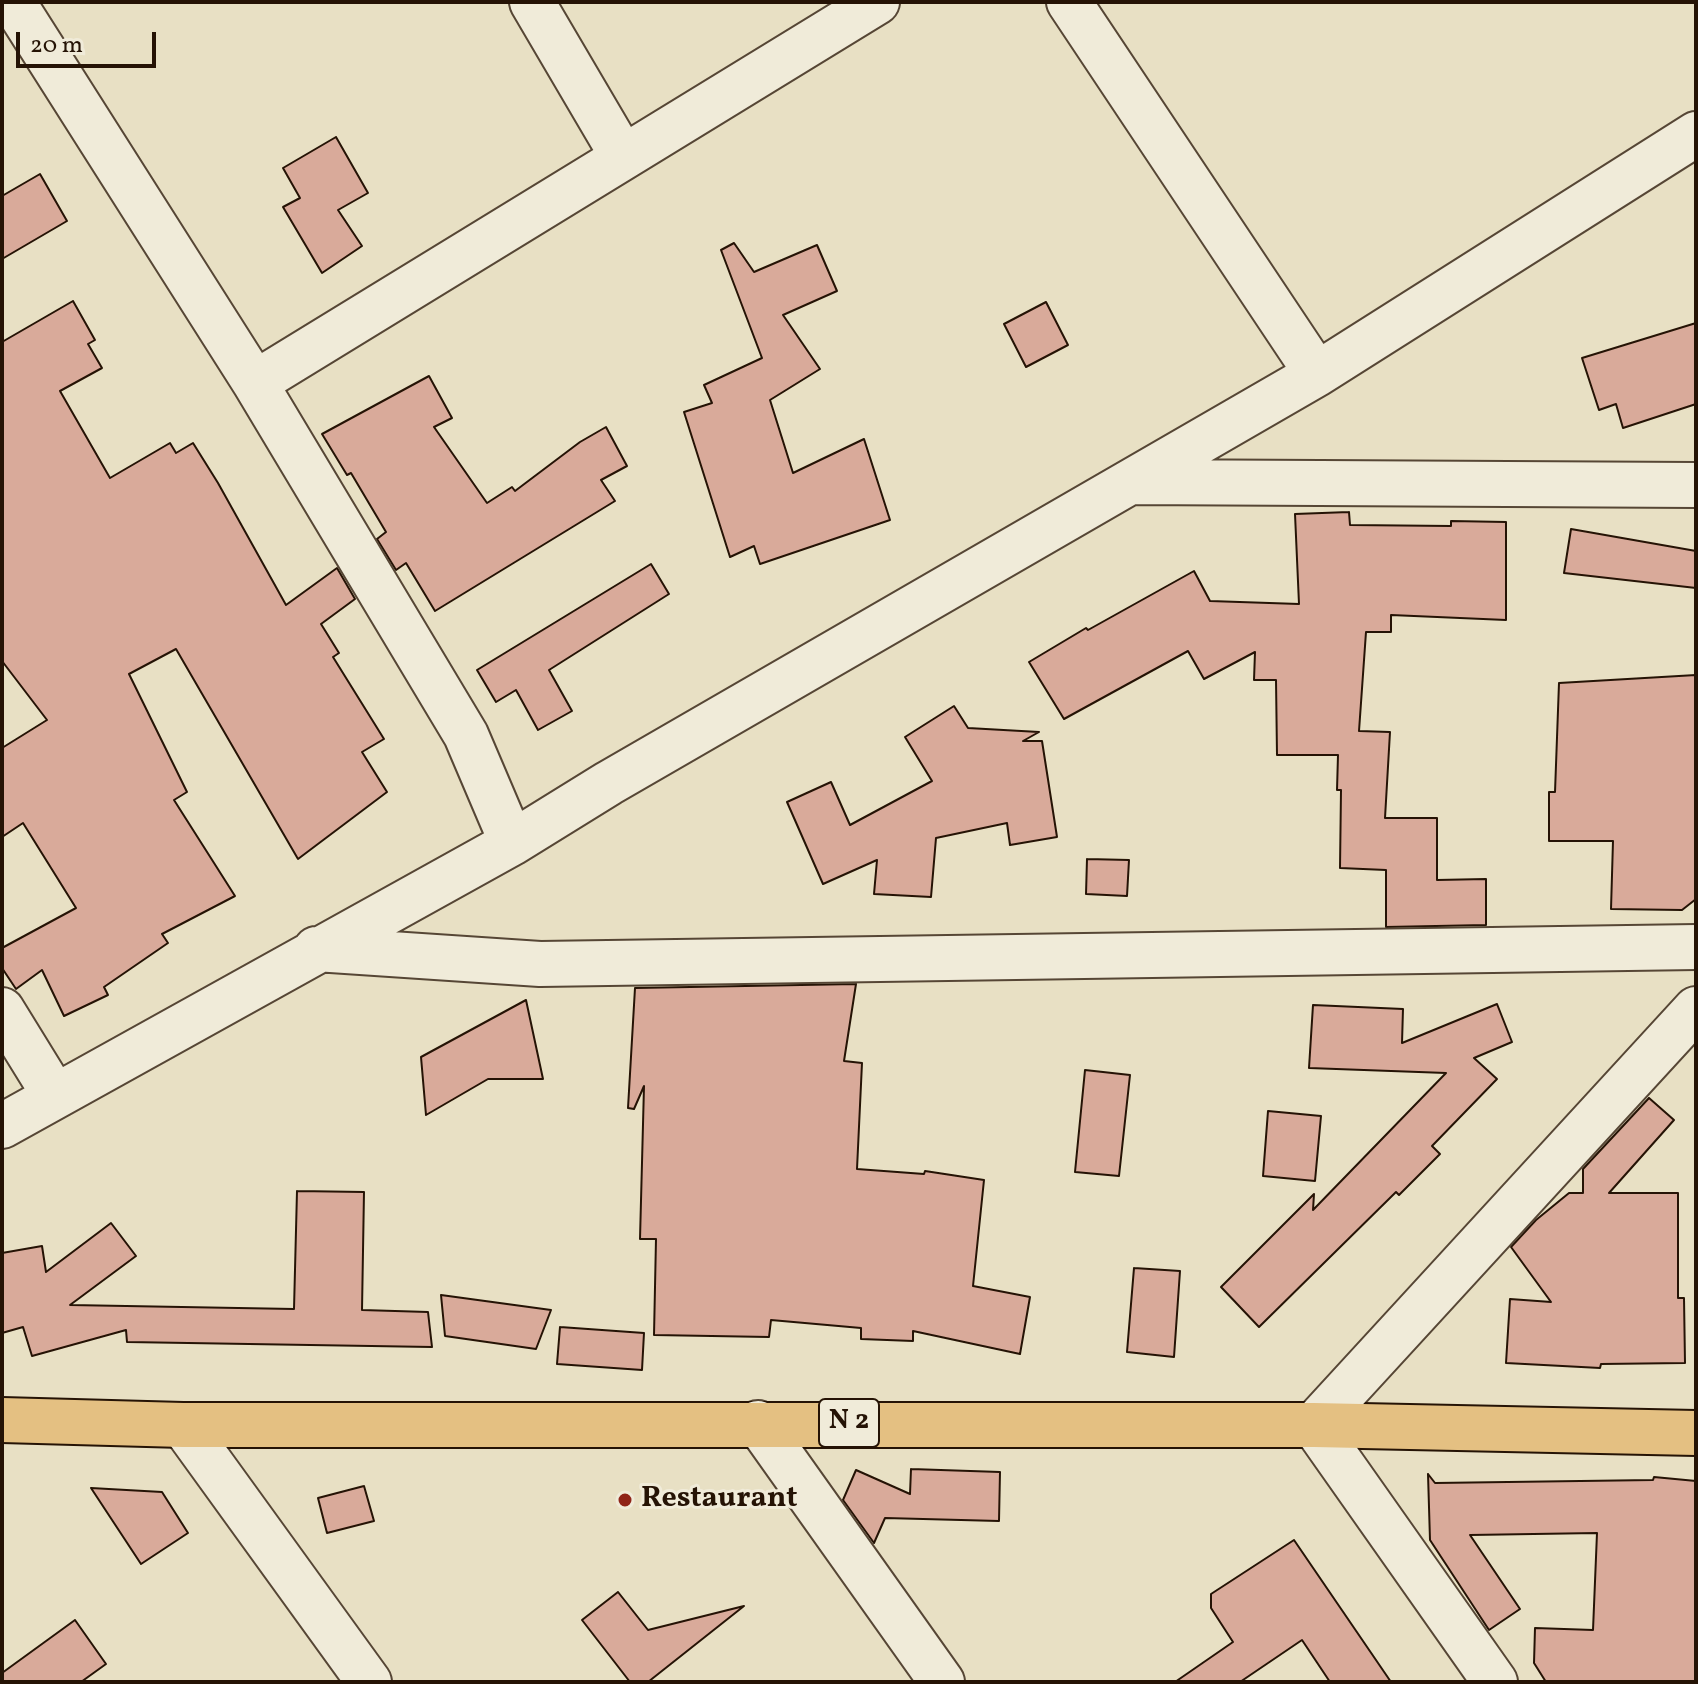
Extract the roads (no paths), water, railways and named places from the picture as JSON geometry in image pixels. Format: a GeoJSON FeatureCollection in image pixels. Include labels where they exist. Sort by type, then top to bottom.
{"type":"FeatureCollection","features":[{"type":"Feature","properties":{"kind":"main road","name":"N 2"},"geometry":{"type":"LineString","coordinates":[[2,1420],[183,1425],[1314,1425],[1696,1433]]}},
{"type":"Feature","properties":{"kind":"street"},"geometry":{"type":"LineString","coordinates":[[13,2],[255,383],[466,735],[512,843]]}},
{"type":"Feature","properties":{"kind":"street"},"geometry":{"type":"LineString","coordinates":[[532,2],[623,157]]}},
{"type":"Feature","properties":{"kind":"street"},"geometry":{"type":"LineString","coordinates":[[255,383],[877,2]]}},
{"type":"Feature","properties":{"kind":"street"},"geometry":{"type":"LineString","coordinates":[[1069,2],[1317,374]]}},
{"type":"Feature","properties":{"kind":"street"},"geometry":{"type":"LineString","coordinates":[[2,1126],[316,949],[512,843],[609,783],[1317,374],[1696,134]]}},
{"type":"Feature","properties":{"kind":"street"},"geometry":{"type":"LineString","coordinates":[[1129,482],[1696,485]]}},
{"type":"Feature","properties":{"kind":"street"},"geometry":{"type":"LineString","coordinates":[[316,949],[540,964],[1696,947]]}},
{"type":"Feature","properties":{"kind":"street"},"geometry":{"type":"LineString","coordinates":[[1495,1682],[1314,1425],[1696,1009]]}},
{"type":"Feature","properties":{"kind":"street"},"geometry":{"type":"LineString","coordinates":[[2,1010],[55,1096]]}},
{"type":"Feature","properties":{"kind":"street"},"geometry":{"type":"LineString","coordinates":[[758,1423],[942,1682]]}},
{"type":"Feature","properties":{"kind":"street"},"geometry":{"type":"LineString","coordinates":[[183,1425],[369,1682]]}},
{"type":"Feature","properties":{"kind":"place","name":"Restaurant"},"geometry":{"type":"Point","coordinates":[625,1500]}}]}
